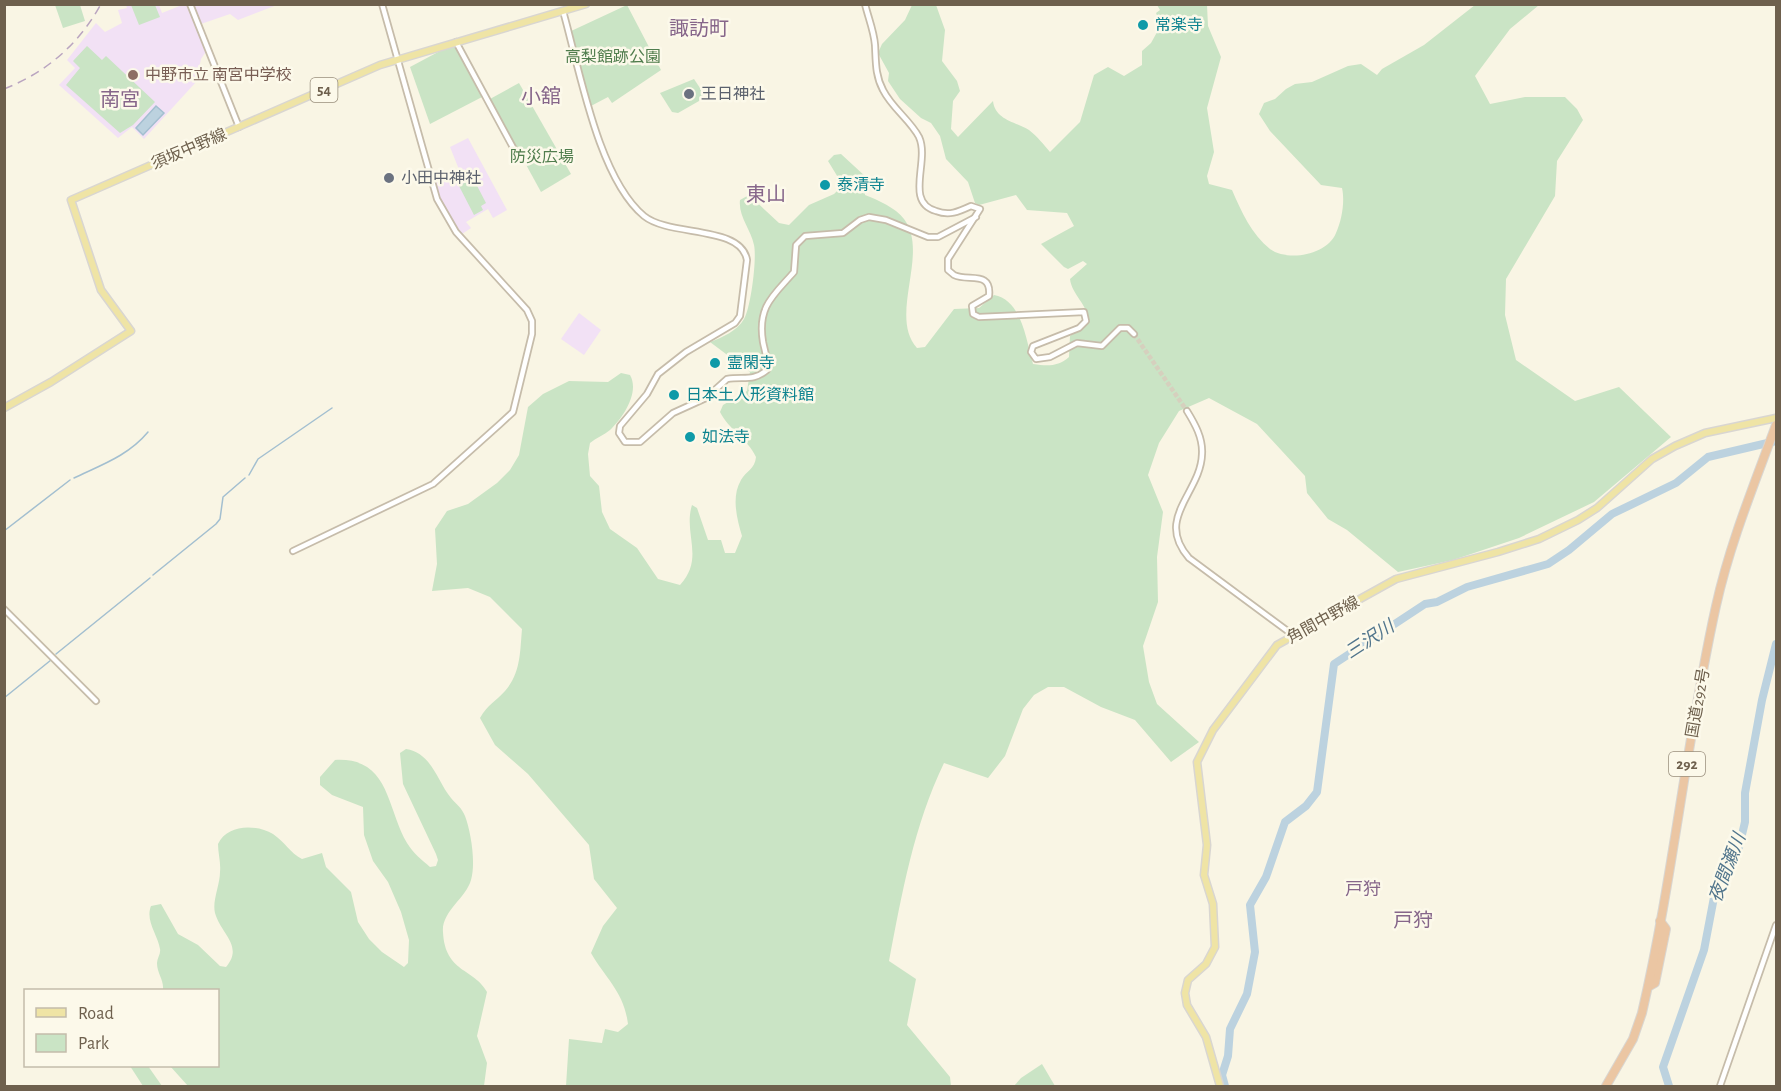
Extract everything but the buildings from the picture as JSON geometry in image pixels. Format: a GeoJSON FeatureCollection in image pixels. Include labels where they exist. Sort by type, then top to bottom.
{"type":"FeatureCollection","features":[{"type":"Feature","properties":{"kind":"highway","name":"国道292号"},"geometry":{"type":"LineString","coordinates":[[1606,1086],[1633,1040],[1648,987],[1676,840],[1695,713],[1717,604],[1744,508],[1775,429]]}},
{"type":"Feature","properties":{"kind":"main road","name":"須坂中野線"},"geometry":{"type":"LineString","coordinates":[[4,408],[51,382],[131,331],[101,290],[71,200],[397,59],[586,4]]}},
{"type":"Feature","properties":{"kind":"main road","name":"角間中野線"},"geometry":{"type":"LineString","coordinates":[[1220,1086],[1206,1037],[1187,1005],[1185,993],[1188,980],[1211,958],[1215,947],[1213,904],[1204,875],[1207,845],[1198,758],[1213,730],[1277,645],[1396,579],[1539,539],[1578,520],[1597,508],[1652,459],[1675,446],[1705,433],[1776,418]]}},
{"type":"Feature","properties":{"kind":"street"},"geometry":{"type":"LineString","coordinates":[[190,4],[239,127]]}},
{"type":"Feature","properties":{"kind":"street"},"geometry":{"type":"LineString","coordinates":[[293,551],[433,484],[500,424],[513,412],[532,334],[532,321],[527,310],[456,232],[437,199],[382,4]]}},
{"type":"Feature","properties":{"kind":"street"},"geometry":{"type":"LineString","coordinates":[[865,4],[875,44],[876,73],[882,88],[891,105],[919,138],[922,159],[919,196],[922,202],[928,209],[943,213],[955,213],[975,205],[980,212],[948,259],[951,274],[958,278],[974,277],[987,282],[989,296],[972,306],[976,316],[1084,312],[1086,321],[1079,328],[1033,346],[1031,352],[1035,359],[1050,357],[1077,343],[1102,346],[1120,328],[1128,328],[1134,334]]}},
{"type":"Feature","properties":{"kind":"street"},"geometry":{"type":"LineString","coordinates":[[563,11],[599,142],[634,206],[645,217],[663,226],[736,242],[746,254],[747,260],[740,316],[735,323],[686,352],[658,374],[647,394],[620,426],[619,433],[625,442],[640,442],[673,413],[706,398],[727,379],[747,380],[760,376],[767,370],[762,328],[766,308],[772,294],[794,272],[796,245],[805,236],[843,233],[860,220],[869,217],[886,220],[928,237],[938,237],[975,217]]}},
{"type":"Feature","properties":{"kind":"street"},"geometry":{"type":"LineString","coordinates":[[456,42],[516,153]]}},
{"type":"Feature","properties":{"kind":"street"},"geometry":{"type":"LineString","coordinates":[[1186,411],[1198,428],[1203,454],[1176,521],[1176,536],[1181,549],[1189,558],[1293,635]]}},
{"type":"Feature","properties":{"kind":"street"},"geometry":{"type":"LineString","coordinates":[[4,609],[96,701]]}},
{"type":"Feature","properties":{"kind":"street"},"geometry":{"type":"LineString","coordinates":[[1720,1086],[1776,925]]}},
{"type":"Feature","properties":{"kind":"shaded area","name":"中野市立 南宮中学校"},"geometry":{"type":"Polygon","coordinates":[[[126,5],[159,5],[162,13],[182,5],[277,5],[238,20],[230,14],[198,25],[207,50],[201,59],[196,82],[144,139],[132,127],[118,138],[59,85],[75,68],[67,60],[96,23],[105,32],[122,23],[118,10],[127,8],[126,5]]]}},
{"type":"Feature","properties":{"kind":"shaded area"},"geometry":{"type":"Polygon","coordinates":[[[468,138],[507,210],[493,218],[488,209],[466,222],[471,228],[459,236],[445,217],[431,181],[446,173],[453,175],[460,172],[450,147],[468,138]]]}},
{"type":"Feature","properties":{"kind":"shaded area"},"geometry":{"type":"Polygon","coordinates":[[[579,313],[601,330],[584,355],[561,339],[579,313]]]}},
{"type":"Feature","properties":{"kind":"green space"},"geometry":{"type":"Polygon","coordinates":[[[55,5],[80,5],[85,21],[63,28],[55,5]]]}},
{"type":"Feature","properties":{"kind":"green space"},"geometry":{"type":"Polygon","coordinates":[[[131,5],[155,5],[160,17],[139,25],[131,5]]]}},
{"type":"Feature","properties":{"kind":"green space","name":"高梨館跡公園"},"geometry":{"type":"Polygon","coordinates":[[[627,5],[661,70],[612,103],[608,97],[589,107],[569,32],[627,5]]]}},
{"type":"Feature","properties":{"kind":"green space"},"geometry":{"type":"Polygon","coordinates":[[[912,5],[936,5],[945,30],[942,61],[957,81],[960,91],[953,101],[951,129],[958,137],[993,101],[1002,116],[1029,130],[1050,152],[1080,122],[1094,75],[1108,67],[1124,76],[1142,65],[1142,51],[1151,43],[1161,25],[1156,13],[1160,10],[1157,5],[1207,5],[1208,26],[1221,57],[1207,108],[1214,152],[1207,176],[1209,184],[1232,190],[1252,230],[1270,249],[1278,253],[1296,255],[1316,251],[1331,241],[1341,216],[1342,188],[1321,185],[1270,131],[1259,114],[1264,103],[1275,99],[1295,84],[1312,82],[1348,66],[1361,64],[1377,75],[1382,69],[1424,45],[1475,5],[1539,5],[1510,29],[1475,76],[1490,104],[1525,97],[1565,97],[1577,109],[1583,120],[1557,161],[1555,196],[1506,279],[1505,315],[1516,360],[1575,401],[1619,387],[1671,437],[1594,502],[1519,538],[1453,560],[1398,572],[1347,530],[1328,519],[1307,493],[1305,476],[1257,424],[1209,398],[1179,411],[1159,443],[1148,475],[1163,512],[1157,557],[1158,602],[1143,646],[1149,682],[1157,704],[1199,742],[1171,762],[1135,720],[1101,707],[1064,687],[1048,687],[1034,695],[1023,709],[1005,756],[988,778],[944,763],[917,835],[904,885],[889,961],[916,979],[907,1025],[950,1077],[951,1086],[566,1086],[569,1039],[602,1043],[605,1029],[618,1032],[628,1024],[623,1003],[591,953],[603,926],[617,908],[594,879],[589,845],[528,774],[495,745],[480,718],[505,691],[514,677],[519,662],[522,629],[490,597],[468,588],[432,591],[437,564],[435,529],[447,511],[468,504],[497,483],[510,470],[519,455],[528,407],[543,394],[569,381],[608,382],[621,373],[630,375],[633,382],[629,404],[610,430],[590,443],[588,454],[590,476],[599,486],[602,512],[610,529],[637,548],[658,579],[680,585],[691,565],[690,516],[692,505],[697,508],[708,540],[721,540],[725,553],[735,553],[742,536],[737,515],[736,494],[741,480],[752,467],[756,457],[748,444],[728,424],[720,412],[723,405],[747,391],[750,372],[710,342],[738,327],[747,313],[749,304],[755,251],[741,212],[740,200],[749,195],[779,223],[789,225],[809,205],[834,194],[839,189],[839,179],[828,161],[834,155],[841,154],[866,177],[865,195],[896,211],[904,219],[911,233],[913,249],[906,319],[909,335],[917,348],[925,347],[954,309],[979,308],[994,295],[1003,298],[1017,313],[1033,364],[1052,365],[1061,363],[1069,357],[1070,336],[1088,323],[1084,306],[1074,291],[1070,279],[1087,264],[1083,261],[1068,269],[1041,244],[1074,226],[1067,213],[1027,210],[1016,195],[979,205],[975,203],[968,182],[946,159],[940,136],[931,123],[921,118],[900,99],[888,81],[889,73],[878,53],[882,44],[905,20],[912,5]]]}},
{"type":"Feature","properties":{"kind":"green space"},"geometry":{"type":"Polygon","coordinates":[[[455,43],[484,96],[430,124],[410,67],[455,43]]]}},
{"type":"Feature","properties":{"kind":"green space"},"geometry":{"type":"Polygon","coordinates":[[[87,46],[102,60],[106,56],[155,102],[133,125],[120,133],[66,85],[80,68],[73,61],[87,46]]]}},
{"type":"Feature","properties":{"kind":"green space"},"geometry":{"type":"Polygon","coordinates":[[[694,79],[706,97],[678,113],[672,112],[660,93],[694,79]]]}},
{"type":"Feature","properties":{"kind":"green space","name":"防災広場"},"geometry":{"type":"Polygon","coordinates":[[[519,83],[571,174],[541,192],[490,99],[519,83]]]}},
{"type":"Feature","properties":{"kind":"green space"},"geometry":{"type":"Polygon","coordinates":[[[473,178],[486,203],[481,206],[483,210],[474,215],[459,186],[473,178]]]}},
{"type":"Feature","properties":{"kind":"green space"},"geometry":{"type":"Polygon","coordinates":[[[406,749],[422,756],[428,762],[462,811],[469,830],[473,856],[471,880],[446,918],[443,932],[445,945],[454,963],[475,978],[487,992],[477,1036],[487,1063],[484,1086],[188,1086],[171,1067],[219,1067],[219,989],[163,989],[157,963],[160,949],[151,923],[151,906],[161,904],[178,934],[198,945],[220,966],[226,967],[233,953],[232,946],[214,908],[220,877],[218,844],[222,837],[235,829],[250,827],[273,834],[302,859],[322,853],[326,867],[351,892],[358,922],[369,939],[382,952],[404,967],[408,963],[409,940],[401,912],[388,882],[373,861],[364,835],[363,807],[332,795],[320,785],[320,777],[335,760],[353,761],[366,767],[376,775],[384,787],[409,847],[430,867],[436,866],[438,860],[436,854],[403,784],[400,753],[406,749]]]}},
{"type":"Feature","properties":{"kind":"green space"},"geometry":{"type":"Polygon","coordinates":[[[1042,1064],[1055,1086],[1014,1086],[1021,1078],[1042,1064]]]}},
{"type":"Feature","properties":{"kind":"green space"},"geometry":{"type":"Polygon","coordinates":[[[131,1067],[149,1067],[162,1086],[143,1086],[131,1067]]]}},
{"type":"Feature","properties":{"kind":"water"},"geometry":{"type":"Polygon","coordinates":[[[156,106],[164,113],[143,135],[136,128],[156,106]]]}},
{"type":"Feature","properties":{"kind":"waterway"},"geometry":{"type":"LineString","coordinates":[[249,475],[258,459],[332,408]]}},
{"type":"Feature","properties":{"kind":"waterway"},"geometry":{"type":"LineString","coordinates":[[74,478],[123,454],[148,432]]}},
{"type":"Feature","properties":{"kind":"waterway","name":"三沢川"},"geometry":{"type":"LineString","coordinates":[[1225,1086],[1222,1075],[1228,1056],[1230,1029],[1247,994],[1255,952],[1250,905],[1266,877],[1285,822],[1306,806],[1317,792],[1334,664],[1425,604],[1437,602],[1467,587],[1548,564],[1569,550],[1612,514],[1676,483],[1708,457],[1776,441]]}},
{"type":"Feature","properties":{"kind":"waterway"},"geometry":{"type":"LineString","coordinates":[[153,575],[216,524],[220,519],[223,497],[245,478]]}},
{"type":"Feature","properties":{"kind":"waterway"},"geometry":{"type":"LineString","coordinates":[[4,531],[70,480]]}},
{"type":"Feature","properties":{"kind":"waterway"},"geometry":{"type":"LineString","coordinates":[[56,654],[150,578]]}},
{"type":"Feature","properties":{"kind":"waterway","name":"夜間瀬川"},"geometry":{"type":"LineString","coordinates":[[1669,1086],[1663,1067],[1704,950],[1715,892],[1724,866],[1739,847],[1745,822],[1745,793],[1762,700],[1776,644]]}},
{"type":"Feature","properties":{"kind":"waterway"},"geometry":{"type":"LineString","coordinates":[[4,698],[51,660]]}},
{"type":"Feature","properties":{"kind":"tunnel"},"geometry":{"type":"LineString","coordinates":[[1134,334],[1187,411]]}},
{"type":"Feature","properties":{"kind":"railway"},"geometry":{"type":"LineString","coordinates":[[4,89],[34,74],[60,55],[83,32],[101,4]]}},
{"type":"Feature","properties":{"kind":"place","name":"常楽寺"},"geometry":{"type":"Point","coordinates":[1143,25]}},
{"type":"Feature","properties":{"kind":"place","name":"中野市立 南宮中学校"},"geometry":{"type":"Point","coordinates":[133,75]}},
{"type":"Feature","properties":{"kind":"place","name":"王日神社"},"geometry":{"type":"Point","coordinates":[689,94]}},
{"type":"Feature","properties":{"kind":"place","name":"小田中神社"},"geometry":{"type":"Point","coordinates":[389,178]}},
{"type":"Feature","properties":{"kind":"place","name":"泰清寺"},"geometry":{"type":"Point","coordinates":[825,185]}},
{"type":"Feature","properties":{"kind":"place","name":"霊閑寺"},"geometry":{"type":"Point","coordinates":[715,363]}},
{"type":"Feature","properties":{"kind":"place","name":"日本土人形資料館"},"geometry":{"type":"Point","coordinates":[674,395]}},
{"type":"Feature","properties":{"kind":"place","name":"如法寺"},"geometry":{"type":"Point","coordinates":[690,437]}},
{"type":"Feature","properties":{"kind":"district","name":"諏訪町"},"geometry":{"type":"Point","coordinates":[699,29]}},
{"type":"Feature","properties":{"kind":"district","name":"小舘"},"geometry":{"type":"Point","coordinates":[541,97]}},
{"type":"Feature","properties":{"kind":"district","name":"南宮"},"geometry":{"type":"Point","coordinates":[120,100]}},
{"type":"Feature","properties":{"kind":"district","name":"東山"},"geometry":{"type":"Point","coordinates":[766,195]}},
{"type":"Feature","properties":{"kind":"district","name":"戸狩"},"geometry":{"type":"Point","coordinates":[1363,890]}},
{"type":"Feature","properties":{"kind":"district","name":"戸狩"},"geometry":{"type":"Point","coordinates":[1413,921]}}]}
